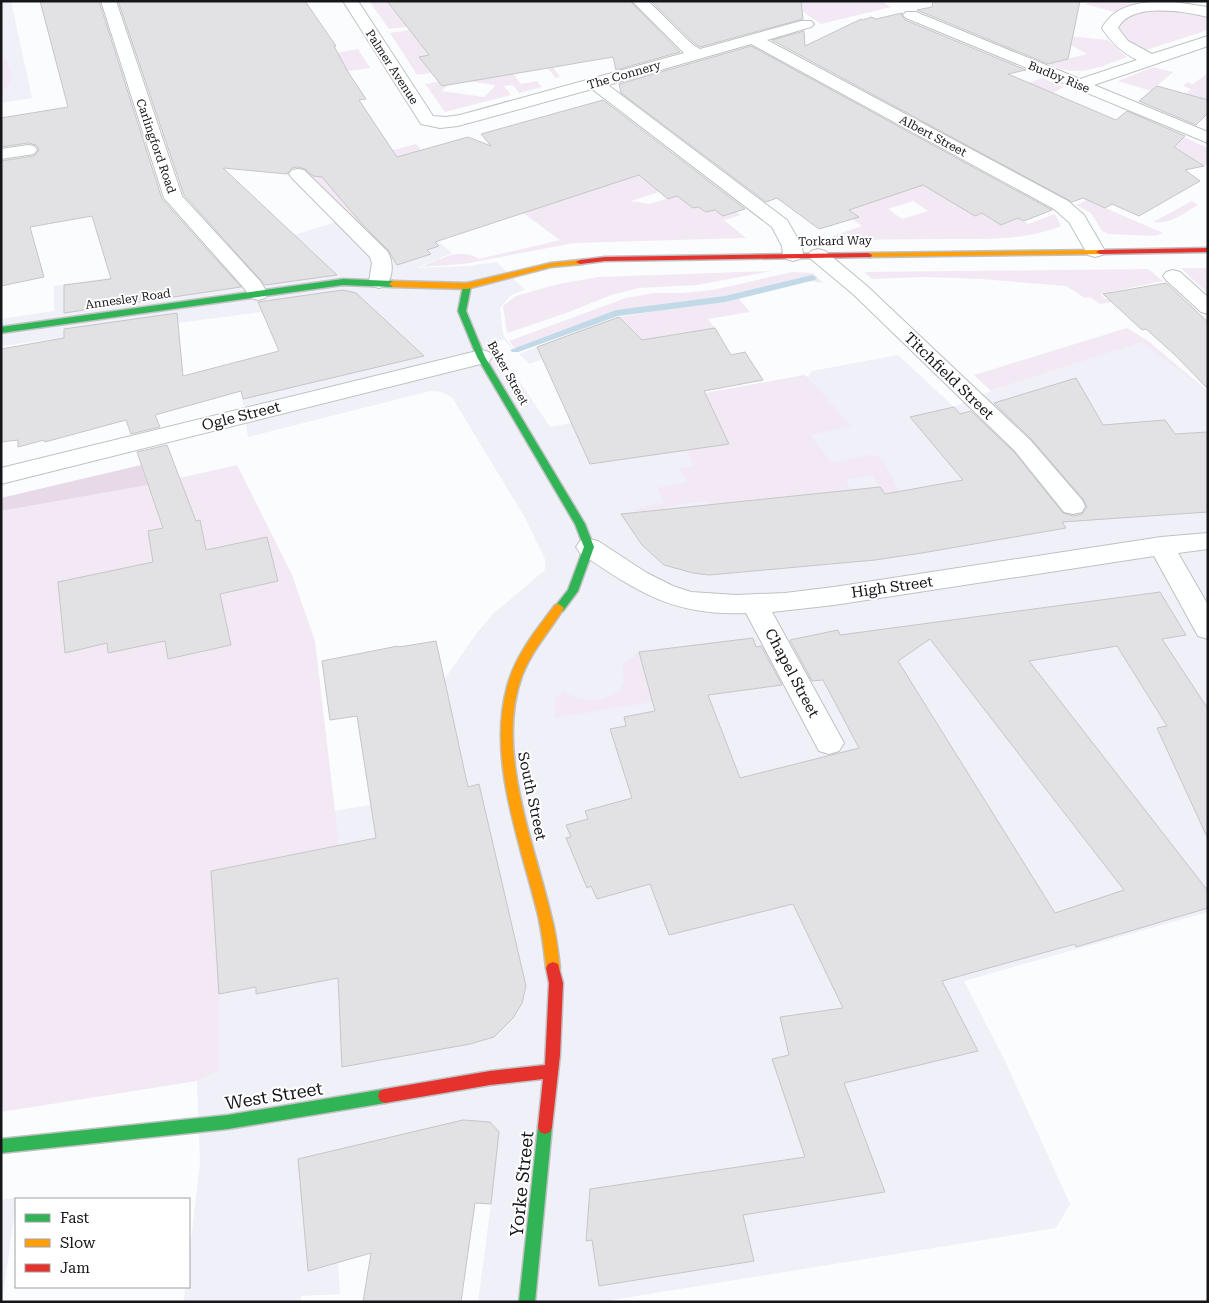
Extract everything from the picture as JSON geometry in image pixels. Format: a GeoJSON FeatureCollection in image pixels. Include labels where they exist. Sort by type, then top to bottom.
{"type":"FeatureCollection","features":[{"type":"Feature","properties":{"kind":"street","name":"Carlingford Road"},"geometry":{"type":"LineString","coordinates":[[108,1],[173,198],[253,285],[258,294]]}},
{"type":"Feature","properties":{"kind":"street","name":"Palmer Avenue"},"geometry":{"type":"LineString","coordinates":[[350,1],[427,120],[442,123]]}},
{"type":"Feature","properties":{"kind":"street"},"geometry":{"type":"LineString","coordinates":[[639,1],[688,48],[697,54]]}},
{"type":"Feature","properties":{"kind":"street"},"geometry":{"type":"LineString","coordinates":[[1151,60],[1130,50],[1116,39],[1110,28],[1115,18],[1133,10],[1164,6],[1208,12]]}},
{"type":"Feature","properties":{"kind":"street","name":"Budby Rise"},"geometry":{"type":"LineString","coordinates":[[911,15],[1208,138]]}},
{"type":"Feature","properties":{"kind":"street","name":"The Connery"},"geometry":{"type":"LineString","coordinates":[[442,123],[459,121],[806,24]]}},
{"type":"Feature","properties":{"kind":"street","name":"Albert Street"},"geometry":{"type":"LineString","coordinates":[[754,39],[1061,205],[1077,219],[1095,251]]}},
{"type":"Feature","properties":{"kind":"street"},"geometry":{"type":"LineString","coordinates":[[1078,85],[1208,41]]}},
{"type":"Feature","properties":{"kind":"street"},"geometry":{"type":"LineString","coordinates":[[596,83],[780,224],[792,246],[793,255]]}},
{"type":"Feature","properties":{"kind":"street"},"geometry":{"type":"LineString","coordinates":[[1,154],[28,150]]}},
{"type":"Feature","properties":{"kind":"street"},"geometry":{"type":"LineString","coordinates":[[298,174],[380,255],[382,263],[379,282]]}},
{"type":"Feature","properties":{"kind":"street","name":"Torkard Way"},"geometry":{"type":"LineString","coordinates":[[466,286],[551,266],[605,259],[1208,250]]}},
{"type":"Feature","properties":{"kind":"street","name":"Titchfield Street"},"geometry":{"type":"LineString","coordinates":[[818,255],[860,290],[1023,446],[1073,506]]}},
{"type":"Feature","properties":{"kind":"street"},"geometry":{"type":"LineString","coordinates":[[1173,276],[1208,308]]}},
{"type":"Feature","properties":{"kind":"street"},"geometry":{"type":"LineString","coordinates":[[258,294],[343,282],[466,286]]}},
{"type":"Feature","properties":{"kind":"street","name":"Baker Street"},"geometry":{"type":"LineString","coordinates":[[466,286],[462,311],[481,357],[580,524],[589,547]]}},
{"type":"Feature","properties":{"kind":"street","name":"Annesley Road"},"geometry":{"type":"LineString","coordinates":[[1,330],[258,294]]}},
{"type":"Feature","properties":{"kind":"street","name":"Ogle Street"},"geometry":{"type":"LineString","coordinates":[[1,476],[481,357]]}},
{"type":"Feature","properties":{"kind":"street","name":"High Street"},"geometry":{"type":"LineString","coordinates":[[589,547],[646,584],[674,597],[692,601],[735,604],[817,598],[1161,545],[1208,541]]}},
{"type":"Feature","properties":{"kind":"street"},"geometry":{"type":"LineString","coordinates":[[1161,545],[1208,630]]}},
{"type":"Feature","properties":{"kind":"street","name":"South Street"},"geometry":{"type":"LineString","coordinates":[[551,1071],[556,983],[545,917],[518,813],[507,750],[510,699],[523,661],[535,638],[573,591],[589,547]]}},
{"type":"Feature","properties":{"kind":"street","name":"Chapel Street"},"geometry":{"type":"LineString","coordinates":[[754,603],[829,743]]}},
{"type":"Feature","properties":{"kind":"street","name":"West Street"},"geometry":{"type":"LineString","coordinates":[[1,1146],[228,1122],[490,1078],[551,1071]]}},
{"type":"Feature","properties":{"kind":"street","name":"Yorke Street"},"geometry":{"type":"LineString","coordinates":[[527,1302],[551,1071]]}},
{"type":"Feature","properties":{"kind":"shaded area"},"geometry":{"type":"Polygon","coordinates":[[[1,1],[11,1],[32,98],[1,103],[1,1]]]}},
{"type":"Feature","properties":{"kind":"shaded area"},"geometry":{"type":"Polygon","coordinates":[[[369,1],[424,1],[414,26],[389,29],[369,1]]]}},
{"type":"Feature","properties":{"kind":"shaded area"},"geometry":{"type":"Polygon","coordinates":[[[768,1],[881,1],[891,7],[821,24],[792,4],[768,1]]]}},
{"type":"Feature","properties":{"kind":"shaded area"},"geometry":{"type":"Polygon","coordinates":[[[1095,1],[1130,1],[1136,5],[1114,12],[1085,4],[1095,1]]]}},
{"type":"Feature","properties":{"kind":"shaded area"},"geometry":{"type":"Polygon","coordinates":[[[1155,10],[1182,10],[1208,15],[1208,30],[1146,50],[1135,48],[1120,35],[1119,22],[1134,14],[1155,10]]]}},
{"type":"Feature","properties":{"kind":"shaded area"},"geometry":{"type":"Polygon","coordinates":[[[409,30],[427,53],[450,49],[610,40],[568,65],[553,67],[560,77],[556,78],[545,65],[510,70],[521,84],[537,81],[542,87],[519,93],[513,85],[504,86],[511,95],[445,112],[425,84],[447,80],[420,57],[431,73],[417,75],[390,33],[409,30]],[[453,79],[442,91],[484,97],[495,85],[453,79]]]}},
{"type":"Feature","properties":{"kind":"shaded area"},"geometry":{"type":"Polygon","coordinates":[[[1059,35],[1108,40],[1127,57],[1094,69],[1073,71],[1052,66],[1018,50],[1034,51],[1055,62],[1087,54],[1059,39],[1059,35]]]}},
{"type":"Feature","properties":{"kind":"shaded area"},"geometry":{"type":"Polygon","coordinates":[[[358,49],[370,68],[329,74],[318,56],[358,49]]]}},
{"type":"Feature","properties":{"kind":"shaded area"},"geometry":{"type":"Polygon","coordinates":[[[1,59],[7,60],[13,78],[1,92],[1,59]]]}},
{"type":"Feature","properties":{"kind":"shaded area"},"geometry":{"type":"Polygon","coordinates":[[[1153,67],[1173,72],[1151,91],[1118,81],[1153,67]]]}},
{"type":"Feature","properties":{"kind":"shaded area"},"geometry":{"type":"Polygon","coordinates":[[[1208,73],[1208,107],[1186,94],[1191,89],[1183,86],[1187,82],[1193,84],[1208,73]]]}},
{"type":"Feature","properties":{"kind":"shaded area"},"geometry":{"type":"Polygon","coordinates":[[[1042,78],[1064,87],[1053,93],[1029,83],[1042,78]]]}},
{"type":"Feature","properties":{"kind":"shaded area"},"geometry":{"type":"Polygon","coordinates":[[[787,89],[975,216],[998,207],[1001,225],[1018,218],[1028,224],[1055,214],[1061,226],[1033,234],[1003,238],[838,240],[830,237],[862,226],[852,219],[859,217],[845,214],[787,89]],[[913,201],[888,209],[902,219],[928,211],[913,201]]]}},
{"type":"Feature","properties":{"kind":"shaded area"},"geometry":{"type":"Polygon","coordinates":[[[1177,134],[1208,148],[1208,163],[1204,166],[1160,137],[1177,134]]]}},
{"type":"Feature","properties":{"kind":"shaded area"},"geometry":{"type":"Polygon","coordinates":[[[416,144],[421,150],[428,148],[616,159],[669,189],[631,201],[649,204],[677,196],[693,208],[698,207],[706,212],[719,210],[733,211],[741,215],[724,220],[746,238],[574,243],[464,264],[420,267],[457,254],[472,255],[479,259],[560,240],[523,213],[325,180],[370,230],[362,231],[303,175],[416,144]]]}},
{"type":"Feature","properties":{"kind":"shaded area"},"geometry":{"type":"Polygon","coordinates":[[[1087,200],[1163,233],[1155,236],[1109,234],[1102,231],[1091,213],[1076,205],[1087,200]]]}},
{"type":"Feature","properties":{"kind":"shaded area"},"geometry":{"type":"Polygon","coordinates":[[[1192,201],[1198,205],[1182,215],[1165,222],[1153,222],[1192,201]]]}},
{"type":"Feature","properties":{"kind":"shaded area"},"geometry":{"type":"Polygon","coordinates":[[[352,217],[378,239],[430,235],[452,253],[416,268],[468,266],[497,262],[525,290],[511,295],[500,308],[503,334],[519,354],[589,326],[619,317],[653,313],[667,339],[600,336],[530,364],[509,345],[504,339],[494,343],[550,427],[808,377],[812,371],[898,355],[954,407],[980,395],[1147,340],[1208,391],[1208,912],[964,981],[1005,1061],[1070,1204],[1056,1228],[612,1300],[612,1302],[478,1302],[491,1204],[334,1198],[340,1294],[301,1296],[301,1302],[184,1302],[185,1288],[190,1288],[190,1249],[200,1163],[197,1081],[219,1071],[219,994],[211,871],[339,845],[334,811],[449,791],[444,680],[476,634],[493,614],[545,570],[545,559],[524,516],[450,396],[441,392],[430,391],[248,437],[237,363],[279,351],[262,312],[1,346],[1,319],[54,311],[54,286],[202,264],[352,217]]]}},
{"type":"Feature","properties":{"kind":"shaded area"},"geometry":{"type":"Polygon","coordinates":[[[1181,268],[1208,268],[1208,294],[1181,268]]]}},
{"type":"Feature","properties":{"kind":"shaded area"},"geometry":{"type":"Polygon","coordinates":[[[1148,269],[1163,281],[1101,294],[1105,299],[1137,293],[1141,297],[1100,304],[1090,297],[1085,298],[1066,286],[981,279],[925,277],[872,279],[864,272],[1148,269]]]}},
{"type":"Feature","properties":{"kind":"shaded area"},"geometry":{"type":"Polygon","coordinates":[[[772,271],[697,285],[639,288],[611,295],[569,312],[507,333],[503,306],[516,296],[558,284],[599,277],[772,271]]]}},
{"type":"Feature","properties":{"kind":"shaded area"},"geometry":{"type":"Polygon","coordinates":[[[792,272],[813,273],[823,283],[809,281],[739,299],[750,312],[708,319],[715,328],[665,336],[616,348],[629,327],[619,317],[652,312],[618,316],[518,352],[509,341],[626,298],[654,293],[713,290],[792,272]]]}},
{"type":"Feature","properties":{"kind":"shaded area"},"geometry":{"type":"Polygon","coordinates":[[[1127,328],[1147,340],[1208,393],[1142,342],[991,391],[974,375],[1127,328]]]}},
{"type":"Feature","properties":{"kind":"shaded area"},"geometry":{"type":"Polygon","coordinates":[[[804,375],[808,377],[851,426],[811,435],[832,463],[868,455],[879,456],[900,492],[893,507],[872,475],[846,480],[851,490],[709,505],[708,502],[695,502],[637,513],[635,509],[665,503],[657,488],[687,482],[679,468],[694,466],[669,413],[690,449],[729,444],[708,399],[678,398],[804,375]]]}},
{"type":"Feature","properties":{"kind":"shaded area"},"geometry":{"type":"Polygon","coordinates":[[[141,465],[148,485],[1,511],[1,498],[141,465]]]}},
{"type":"Feature","properties":{"kind":"shaded area"},"geometry":{"type":"Polygon","coordinates":[[[237,465],[292,575],[315,641],[339,845],[211,871],[219,994],[219,1071],[197,1081],[1,1112],[1,511],[148,485],[237,465]]]}},
{"type":"Feature","properties":{"kind":"shaded area"},"geometry":{"type":"Polygon","coordinates":[[[639,652],[652,702],[555,718],[555,699],[563,691],[584,700],[598,700],[620,692],[624,681],[622,665],[639,652]]]}},
{"type":"Feature","properties":{"kind":"shaded area"},"geometry":{"type":"Polygon","coordinates":[[[17,1197],[15,1198],[15,1211],[2,1302],[1,1302],[1,1200],[17,1197]]]}},
{"type":"Feature","properties":{"kind":"building"},"geometry":{"type":"Polygon","coordinates":[[[40,1],[99,1],[162,199],[241,287],[64,313],[64,285],[111,279],[92,216],[30,227],[44,277],[1,286],[1,161],[34,156],[39,150],[36,145],[28,143],[1,147],[1,118],[68,107],[40,1]]]}},
{"type":"Feature","properties":{"kind":"building"},"geometry":{"type":"Polygon","coordinates":[[[118,1],[305,1],[336,46],[334,46],[348,72],[366,99],[359,100],[397,157],[468,137],[491,146],[481,134],[603,100],[745,209],[723,216],[715,210],[706,212],[698,207],[693,208],[677,196],[668,199],[639,175],[435,242],[439,246],[427,250],[431,254],[397,265],[388,250],[362,224],[322,177],[313,176],[305,169],[298,167],[292,168],[287,174],[223,168],[337,275],[265,285],[184,195],[118,1]]]}},
{"type":"Feature","properties":{"kind":"building"},"geometry":{"type":"Polygon","coordinates":[[[387,1],[630,1],[680,52],[616,70],[613,57],[442,86],[419,57],[429,55],[387,1]]]}},
{"type":"Feature","properties":{"kind":"building"},"geometry":{"type":"Polygon","coordinates":[[[651,1],[801,1],[803,19],[700,47],[651,1]]]}},
{"type":"Feature","properties":{"kind":"building"},"geometry":{"type":"Polygon","coordinates":[[[933,1],[1080,1],[1068,59],[1048,64],[917,10],[932,7],[933,1]]]}},
{"type":"Feature","properties":{"kind":"building"},"geometry":{"type":"Polygon","coordinates":[[[902,13],[905,20],[1026,70],[1008,74],[1116,120],[1127,111],[1185,136],[1174,147],[1204,166],[1185,170],[1200,181],[1139,216],[1112,204],[1105,208],[1083,198],[1072,202],[772,40],[804,31],[805,46],[861,19],[871,17],[876,19],[902,13]]]}},
{"type":"Feature","properties":{"kind":"building"},"geometry":{"type":"Polygon","coordinates":[[[751,46],[1052,210],[1024,221],[1018,218],[1001,225],[982,213],[975,216],[923,185],[849,210],[859,217],[819,229],[777,198],[766,202],[621,93],[619,84],[751,46]]]}},
{"type":"Feature","properties":{"kind":"building"},"geometry":{"type":"Polygon","coordinates":[[[1157,86],[1208,100],[1208,113],[1196,125],[1139,101],[1157,86]]]}},
{"type":"Feature","properties":{"kind":"building"},"geometry":{"type":"Polygon","coordinates":[[[1166,283],[1208,322],[1208,389],[1175,355],[1146,329],[1142,330],[1103,294],[1166,283]]]}},
{"type":"Feature","properties":{"kind":"building"},"geometry":{"type":"Polygon","coordinates":[[[343,290],[356,293],[424,356],[243,399],[241,391],[155,415],[160,427],[131,434],[126,420],[45,442],[44,440],[18,447],[18,440],[1,442],[1,349],[64,338],[64,329],[177,313],[183,376],[279,351],[258,302],[343,290]]]}},
{"type":"Feature","properties":{"kind":"building"},"geometry":{"type":"Polygon","coordinates":[[[619,317],[642,340],[715,328],[731,355],[745,352],[763,380],[704,391],[729,444],[590,464],[537,347],[619,317]]]}},
{"type":"Feature","properties":{"kind":"building"},"geometry":{"type":"Polygon","coordinates":[[[1076,378],[1103,425],[1165,420],[1175,434],[1208,432],[1208,512],[1062,522],[1066,528],[922,553],[875,560],[709,575],[693,573],[664,565],[642,545],[621,514],[880,487],[885,494],[963,480],[910,417],[954,407],[960,414],[971,411],[1014,452],[1063,513],[1073,516],[1082,514],[1087,507],[1083,499],[1032,440],[994,403],[1076,378]]]}},
{"type":"Feature","properties":{"kind":"building"},"geometry":{"type":"Polygon","coordinates":[[[167,445],[196,521],[200,520],[206,550],[267,537],[278,581],[220,594],[231,645],[168,659],[165,641],[108,653],[107,643],[65,653],[58,582],[153,562],[148,531],[163,528],[137,452],[167,445]]]}},
{"type":"Feature","properties":{"kind":"building"},"geometry":{"type":"Polygon","coordinates":[[[1160,592],[1186,635],[1162,639],[1208,709],[1208,839],[1157,728],[1167,726],[1117,646],[1029,661],[1208,891],[1208,908],[1076,947],[1075,944],[942,981],[978,1051],[844,1083],[885,1192],[743,1215],[754,1261],[599,1286],[592,1240],[586,1241],[590,1189],[805,1157],[772,1059],[789,1055],[780,1017],[843,1008],[793,904],[669,935],[650,884],[597,899],[591,886],[587,888],[566,838],[571,837],[566,825],[588,819],[585,811],[632,798],[610,729],[626,726],[624,717],[655,711],[639,652],[753,638],[756,647],[761,646],[782,685],[708,695],[740,778],[859,748],[823,680],[812,681],[790,640],[838,630],[840,635],[1160,592]],[[930,639],[898,661],[1055,913],[1124,890],[930,639]]]}},
{"type":"Feature","properties":{"kind":"building"},"geometry":{"type":"Polygon","coordinates":[[[436,641],[468,787],[479,784],[526,986],[522,1003],[513,1018],[494,1037],[470,1044],[342,1067],[338,978],[256,994],[256,987],[219,994],[211,871],[376,838],[357,716],[330,720],[322,661],[398,646],[436,641]]]}},
{"type":"Feature","properties":{"kind":"building"},"geometry":{"type":"Polygon","coordinates":[[[463,1120],[490,1122],[499,1132],[491,1204],[475,1203],[461,1302],[363,1302],[371,1253],[308,1271],[298,1159],[463,1120]]]}},
{"type":"Feature","properties":{"kind":"waterway"},"geometry":{"type":"LineString","coordinates":[[515,350],[616,313],[725,299],[812,278]]}},
{"type":"Feature","properties":{"kind":"traffic: fast"},"geometry":{"type":"LineString","coordinates":[[1,330],[343,282],[393,284]]}},
{"type":"Feature","properties":{"kind":"traffic: fast"},"geometry":{"type":"LineString","coordinates":[[467,286],[462,311],[481,357],[580,524],[589,547],[573,591],[559,608]]}},
{"type":"Feature","properties":{"kind":"traffic: fast"},"geometry":{"type":"LineString","coordinates":[[1,1146],[228,1122],[385,1096]]}},
{"type":"Feature","properties":{"kind":"traffic: fast"},"geometry":{"type":"LineString","coordinates":[[527,1302],[545,1127]]}},
{"type":"Feature","properties":{"kind":"traffic: slow"},"geometry":{"type":"LineString","coordinates":[[868,255],[1100,252]]}},
{"type":"Feature","properties":{"kind":"traffic: slow"},"geometry":{"type":"LineString","coordinates":[[393,284],[467,286],[551,265],[580,262]]}},
{"type":"Feature","properties":{"kind":"traffic: slow"},"geometry":{"type":"LineString","coordinates":[[553,968],[545,916],[517,809],[508,755],[508,728],[510,700],[522,663],[528,651],[559,608]]}},
{"type":"Feature","properties":{"kind":"traffic: jam"},"geometry":{"type":"LineString","coordinates":[[1100,252],[1208,250]]}},
{"type":"Feature","properties":{"kind":"traffic: jam"},"geometry":{"type":"LineString","coordinates":[[580,262],[605,259],[868,255]]}},
{"type":"Feature","properties":{"kind":"traffic: jam"},"geometry":{"type":"LineString","coordinates":[[545,1127],[553,1055],[556,983],[553,968]]}},
{"type":"Feature","properties":{"kind":"traffic: jam"},"geometry":{"type":"LineString","coordinates":[[385,1096],[490,1078],[551,1071]]}}]}
